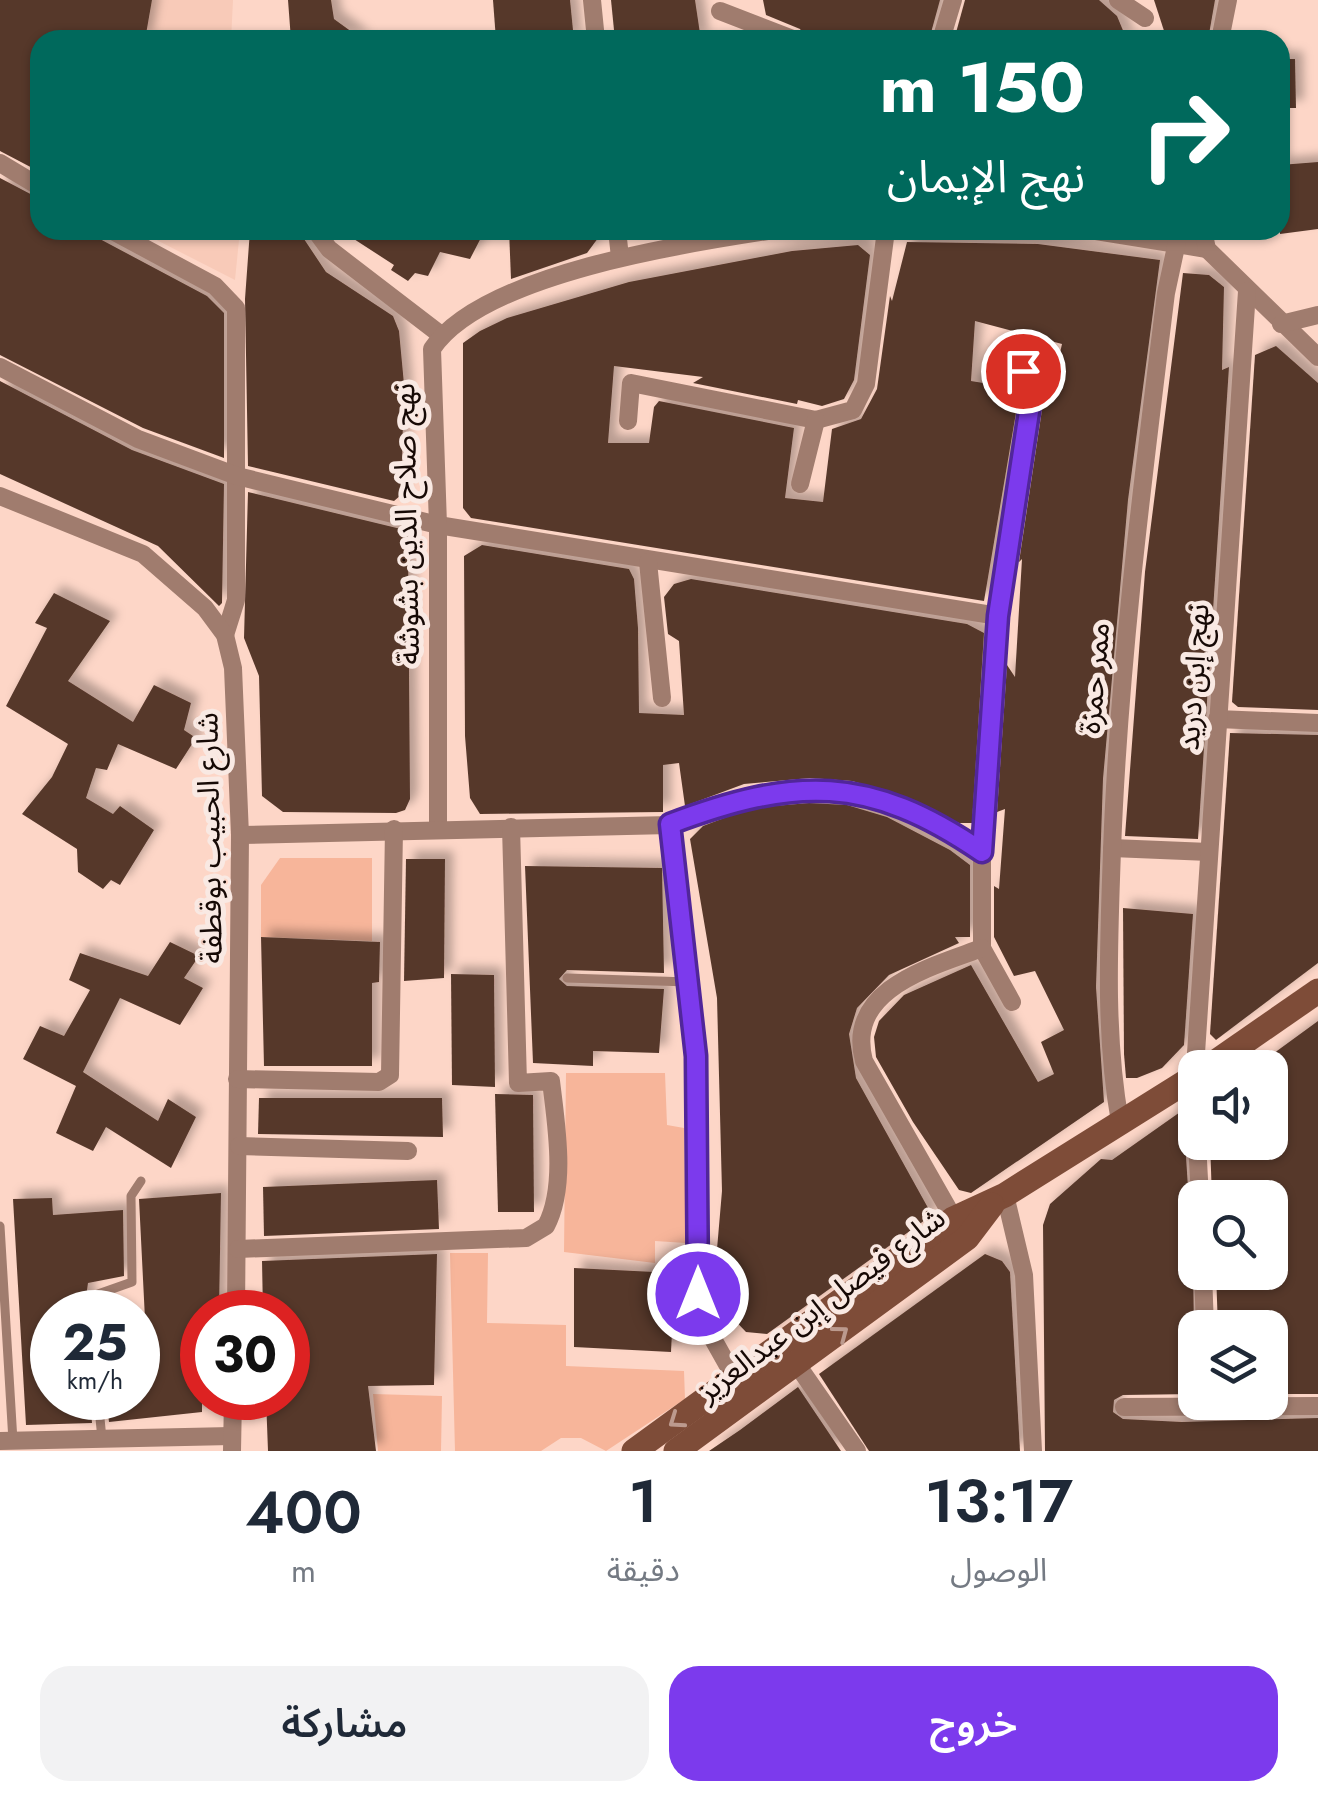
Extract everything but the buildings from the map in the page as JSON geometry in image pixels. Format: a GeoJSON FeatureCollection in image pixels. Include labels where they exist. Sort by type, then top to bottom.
{"type":"FeatureCollection","features":[{"type":"Feature","properties":{"kind":"main road"},"geometry":{"type":"LineString","coordinates":[[1233,1050],[1318,991]]}},
{"type":"Feature","properties":{"kind":"main road","name":"شارع فيصل إبن عبدالعزيز"},"geometry":{"type":"LineString","coordinates":[[676,1451],[742,1390],[1000,1198],[1178,1086]]}},
{"type":"Feature","properties":{"kind":"main road","name":"شارع فيصل إبن عبدالعزيز"},"geometry":{"type":"LineString","coordinates":[[634,1451],[742,1390],[798,1366],[960,1229]]}},
{"type":"Feature","properties":{"kind":"street"},"geometry":{"type":"LineString","coordinates":[[592,0],[595,30]]}},
{"type":"Feature","properties":{"kind":"street"},"geometry":{"type":"LineString","coordinates":[[944,30],[953,0]]}},
{"type":"Feature","properties":{"kind":"street"},"geometry":{"type":"LineString","coordinates":[[1118,0],[1145,18]]}},
{"type":"Feature","properties":{"kind":"street"},"geometry":{"type":"LineString","coordinates":[[1222,30],[1228,0]]}},
{"type":"Feature","properties":{"kind":"street"},"geometry":{"type":"LineString","coordinates":[[720,11],[769,30]]}},
{"type":"Feature","properties":{"kind":"street"},"geometry":{"type":"LineString","coordinates":[[0,163],[30,182]]}},
{"type":"Feature","properties":{"kind":"street"},"geometry":{"type":"LineString","coordinates":[[129,240],[231,298],[237,316],[236,600],[225,635]]}},
{"type":"Feature","properties":{"kind":"street"},"geometry":{"type":"LineString","coordinates":[[322,240],[441,336],[476,308],[620,256],[715,240]]}},
{"type":"Feature","properties":{"kind":"street"},"geometry":{"type":"LineString","coordinates":[[619,240],[620,256]]}},
{"type":"Feature","properties":{"kind":"street"},"geometry":{"type":"LineString","coordinates":[[628,421],[631,383],[816,420],[847,414],[864,396],[885,240]]}},
{"type":"Feature","properties":{"kind":"street"},"geometry":{"type":"LineString","coordinates":[[1163,240],[1196,240]]}},
{"type":"Feature","properties":{"kind":"street"},"geometry":{"type":"LineString","coordinates":[[1206,240],[1248,291],[1318,356]]}},
{"type":"Feature","properties":{"kind":"street","name":"ممر حمزة"},"geometry":{"type":"LineString","coordinates":[[1120,1122],[1110,1018],[1112,848],[1128,603],[1166,292],[1178,242]]}},
{"type":"Feature","properties":{"kind":"street","name":"نهج إبن دريد"},"geometry":{"type":"LineString","coordinates":[[1197,1050],[1248,291]]}},
{"type":"Feature","properties":{"kind":"street"},"geometry":{"type":"LineString","coordinates":[[1282,324],[1318,315]]}},
{"type":"Feature","properties":{"kind":"street","name":"نهج صلاح الدين بشوشة"},"geometry":{"type":"LineString","coordinates":[[438,828],[438,525],[430,380],[432,349],[441,336]]}},
{"type":"Feature","properties":{"kind":"street"},"geometry":{"type":"LineString","coordinates":[[998,356],[1023,371],[1032,388],[998,616],[982,852],[982,948],[1012,1002]]}},
{"type":"Feature","properties":{"kind":"street"},"geometry":{"type":"LineString","coordinates":[[0,367],[138,439],[236,476],[438,525],[998,616]]}},
{"type":"Feature","properties":{"kind":"street"},"geometry":{"type":"LineString","coordinates":[[800,484],[816,420]]}},
{"type":"Feature","properties":{"kind":"street","name":"شارع الحبيب بوقطفة"},"geometry":{"type":"LineString","coordinates":[[0,496],[143,554],[186,587],[225,635],[233,668],[240,835],[237,1290]]}},
{"type":"Feature","properties":{"kind":"street"},"geometry":{"type":"LineString","coordinates":[[648,562],[662,698]]}},
{"type":"Feature","properties":{"kind":"street"},"geometry":{"type":"LineString","coordinates":[[1217,718],[1318,723]]}},
{"type":"Feature","properties":{"kind":"street"},"geometry":{"type":"LineString","coordinates":[[240,835],[670,824],[748,796],[826,790],[892,805],[944,828],[982,852]]}},
{"type":"Feature","properties":{"kind":"street"},"geometry":{"type":"LineString","coordinates":[[670,824],[691,982],[698,1294],[706,1324],[742,1390]]}},
{"type":"Feature","properties":{"kind":"street"},"geometry":{"type":"LineString","coordinates":[[238,1250],[526,1238],[546,1226],[554,1202],[555,1116],[551,1081],[518,1083],[511,827]]}},
{"type":"Feature","properties":{"kind":"street"},"geometry":{"type":"LineString","coordinates":[[237,1080],[379,1082],[390,1074],[394,829]]}},
{"type":"Feature","properties":{"kind":"street"},"geometry":{"type":"LineString","coordinates":[[1112,848],[1209,852]]}},
{"type":"Feature","properties":{"kind":"street"},"geometry":{"type":"LineString","coordinates":[[960,1229],[864,1061],[861,1032],[871,1008],[893,986],[982,948]]}},
{"type":"Feature","properties":{"kind":"street"},"geometry":{"type":"LineString","coordinates":[[239,1146],[408,1151]]}},
{"type":"Feature","properties":{"kind":"street"},"geometry":{"type":"LineString","coordinates":[[1000,1198],[1024,1275],[1033,1451]]}},
{"type":"Feature","properties":{"kind":"street"},"geometry":{"type":"LineString","coordinates":[[798,1366],[856,1450]]}},
{"type":"Feature","properties":{"kind":"street"},"geometry":{"type":"LineString","coordinates":[[1124,1407],[1178,1404]]}},
{"type":"Feature","properties":{"kind":"street"},"geometry":{"type":"LineString","coordinates":[[1288,1405],[1318,1406]]}},
{"type":"Feature","properties":{"kind":"street"},"geometry":{"type":"LineString","coordinates":[[6,1441],[102,1439],[232,1444]]}},
{"type":"Feature","properties":{"kind":"lane"},"geometry":{"type":"LineString","coordinates":[[567,978],[691,982]]}},
{"type":"Feature","properties":{"kind":"lane"},"geometry":{"type":"LineString","coordinates":[[109,1290],[132,1282],[131,1196],[141,1181]]}},
{"type":"Feature","properties":{"kind":"lane"},"geometry":{"type":"LineString","coordinates":[[0,1226],[6,1441]]}},
{"type":"Feature","properties":{"kind":"lane"},"geometry":{"type":"LineString","coordinates":[[100,1420],[102,1439]]}},
{"type":"Feature","properties":{"kind":"shaded area"},"geometry":{"type":"Polygon","coordinates":[[[152,0],[233,0],[232,30],[147,30],[152,0]]]}},
{"type":"Feature","properties":{"kind":"shaded area"},"geometry":{"type":"Polygon","coordinates":[[[157,240],[239,240],[235,280],[157,240]]]}},
{"type":"Feature","properties":{"kind":"shaded area"},"geometry":{"type":"Polygon","coordinates":[[[280,858],[372,858],[372,941],[261,937],[261,885],[280,858]]]}},
{"type":"Feature","properties":{"kind":"shaded area"},"geometry":{"type":"Polygon","coordinates":[[[566,1073],[665,1073],[667,1125],[684,1128],[686,1243],[655,1241],[655,1263],[564,1252],[566,1073]]]}},
{"type":"Feature","properties":{"kind":"shaded area"},"geometry":{"type":"Polygon","coordinates":[[[450,1253],[488,1253],[487,1323],[566,1325],[566,1366],[684,1371],[685,1399],[606,1451],[581,1438],[561,1438],[541,1451],[455,1451],[450,1253]]]}},
{"type":"Feature","properties":{"kind":"shaded area"},"geometry":{"type":"Polygon","coordinates":[[[373,1394],[442,1396],[441,1451],[378,1451],[373,1394]]]}},
{"type":"Feature","properties":{"kind":"route"},"geometry":{"type":"LineString","coordinates":[[698,1294],[696,1056],[690,974],[670,824],[766,792],[826,790],[892,805],[944,828],[982,852],[998,616],[1032,392],[1023,371]]}}]}
